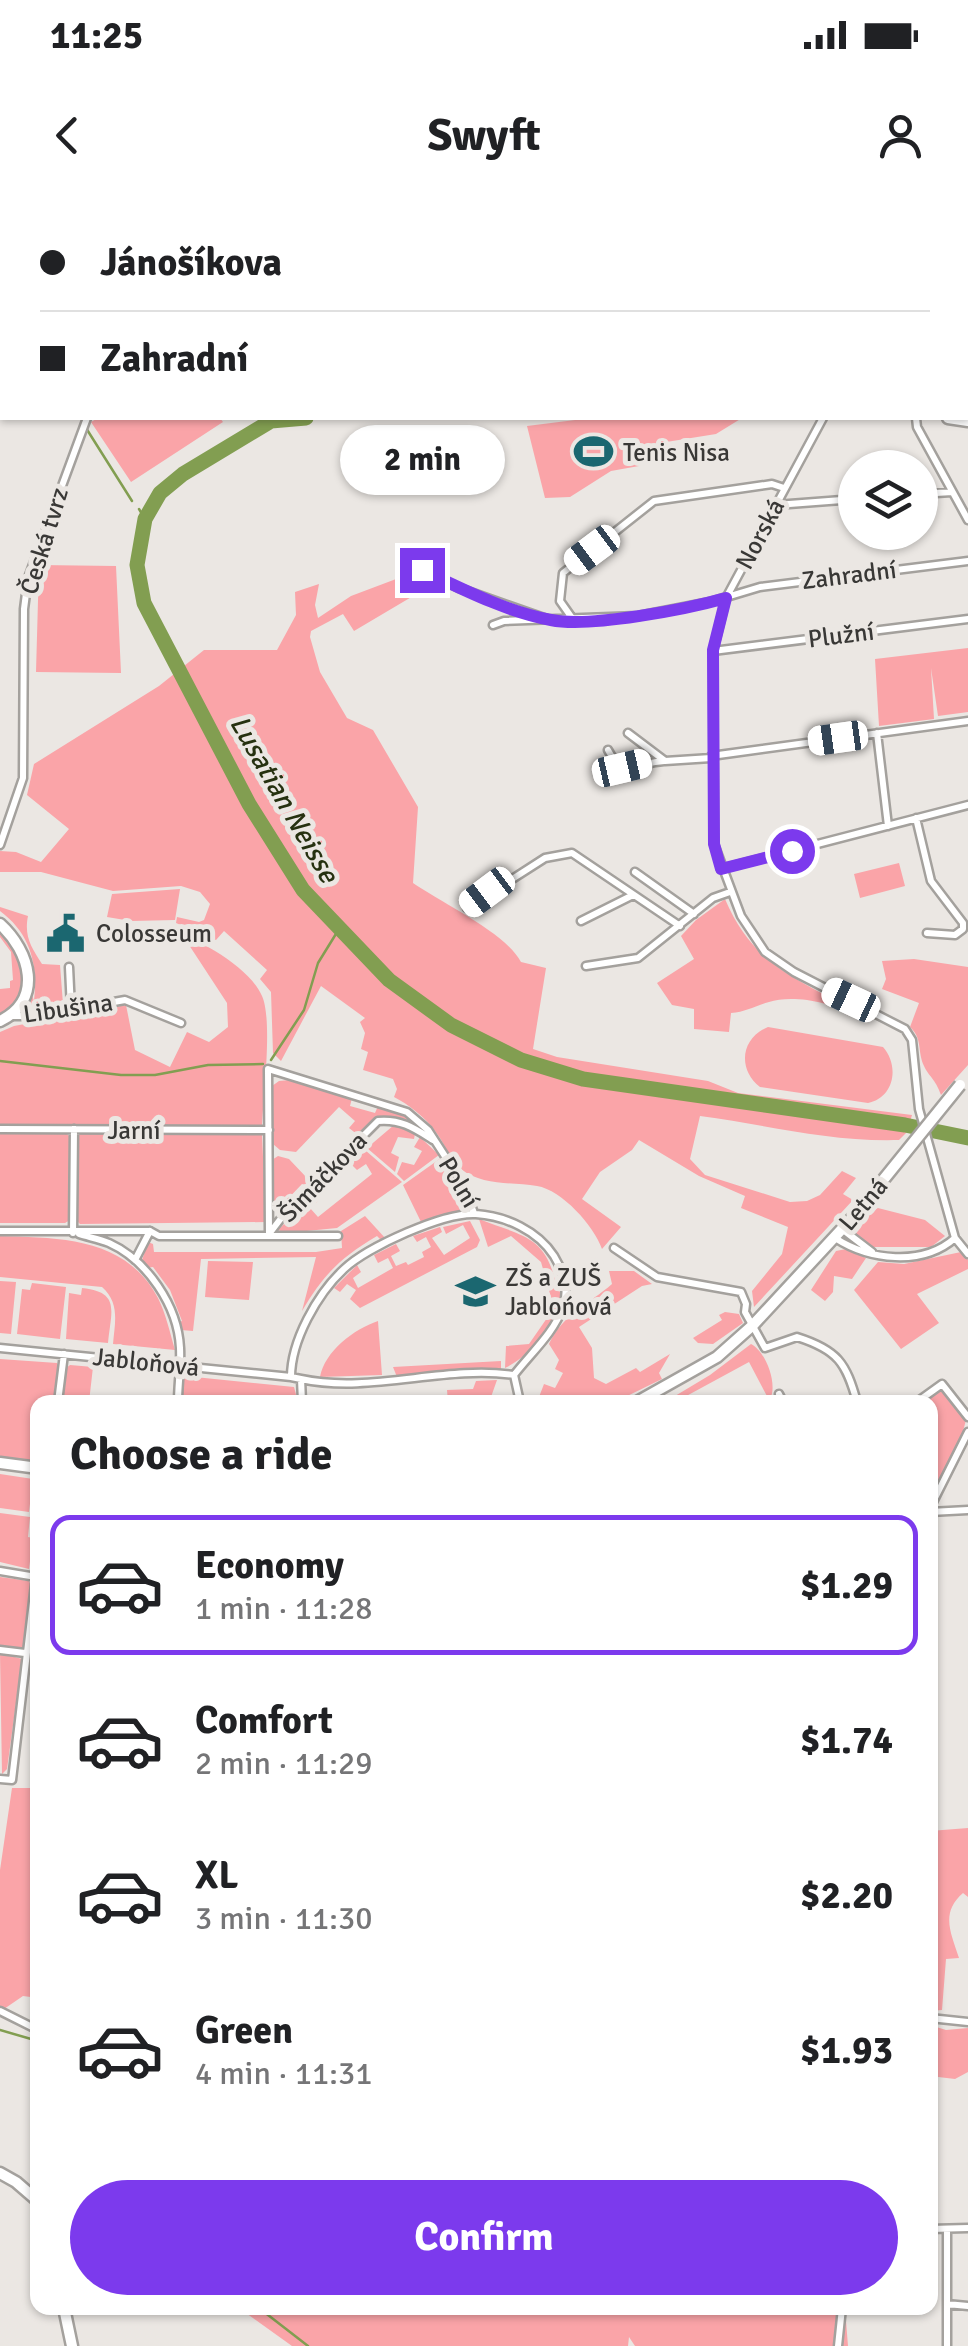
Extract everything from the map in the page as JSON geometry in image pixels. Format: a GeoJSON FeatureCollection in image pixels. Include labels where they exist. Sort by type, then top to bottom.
{"type":"FeatureCollection","features":[{"type":"Feature","properties":{"kind":"street","name":"Česká tvrz"},"geometry":{"type":"LineString","coordinates":[[0,846],[22,778],[24,609],[28,578],[86,420]]}},
{"type":"Feature","properties":{"kind":"street","name":"Norská"},"geometry":{"type":"LineString","coordinates":[[822,420],[726,598],[713,650],[714,844],[730,892],[752,935],[779,964],[905,1029],[912,1040],[919,1109],[955,1238]]}},
{"type":"Feature","properties":{"kind":"street"},"geometry":{"type":"LineString","coordinates":[[916,420],[968,520]]}},
{"type":"Feature","properties":{"kind":"street"},"geometry":{"type":"LineString","coordinates":[[574,620],[560,601],[563,574],[654,501],[772,484],[784,488]]}},
{"type":"Feature","properties":{"kind":"street"},"geometry":{"type":"LineString","coordinates":[[938,493],[952,492]]}},
{"type":"Feature","properties":{"kind":"street"},"geometry":{"type":"LineString","coordinates":[[776,505],[838,500]]}},
{"type":"Feature","properties":{"kind":"street","name":"Zahradní"},"geometry":{"type":"LineString","coordinates":[[494,625],[504,621],[638,616],[726,598],[760,586],[968,561]]}},
{"type":"Feature","properties":{"kind":"street","name":"Zahradní"},"geometry":{"type":"LineString","coordinates":[[422,570],[459,588],[553,621]]}},
{"type":"Feature","properties":{"kind":"street","name":"Plužní"},"geometry":{"type":"LineString","coordinates":[[713,650],[968,618]]}},
{"type":"Feature","properties":{"kind":"street"},"geometry":{"type":"LineString","coordinates":[[608,750],[622,768],[968,721]]}},
{"type":"Feature","properties":{"kind":"street"},"geometry":{"type":"LineString","coordinates":[[628,733],[665,761]]}},
{"type":"Feature","properties":{"kind":"street"},"geometry":{"type":"LineString","coordinates":[[877,733],[888,826]]}},
{"type":"Feature","properties":{"kind":"street"},"geometry":{"type":"LineString","coordinates":[[721,869],[968,805]]}},
{"type":"Feature","properties":{"kind":"street"},"geometry":{"type":"LineString","coordinates":[[916,818],[930,881],[964,929],[956,935],[928,933]]}},
{"type":"Feature","properties":{"kind":"street"},"geometry":{"type":"LineString","coordinates":[[467,908],[545,858],[572,853],[680,926]]}},
{"type":"Feature","properties":{"kind":"street"},"geometry":{"type":"LineString","coordinates":[[635,872],[694,914]]}},
{"type":"Feature","properties":{"kind":"street"},"geometry":{"type":"LineString","coordinates":[[586,966],[638,958],[712,898],[730,892]]}},
{"type":"Feature","properties":{"kind":"street"},"geometry":{"type":"LineString","coordinates":[[581,921],[633,895]]}},
{"type":"Feature","properties":{"kind":"street"},"geometry":{"type":"LineString","coordinates":[[0,924],[19,946],[29,976],[26,996],[5,1018]]}},
{"type":"Feature","properties":{"kind":"street"},"geometry":{"type":"LineString","coordinates":[[70,967],[71,1009]]}},
{"type":"Feature","properties":{"kind":"street","name":"Libušina"},"geometry":{"type":"LineString","coordinates":[[5,1018],[129,1000],[180,1023]]}},
{"type":"Feature","properties":{"kind":"street","name":"Polní"},"geometry":{"type":"LineString","coordinates":[[269,1130],[268,1068],[407,1112],[428,1130],[463,1184],[474,1213],[518,1225],[534,1234],[550,1250],[563,1276],[566,1294],[562,1310],[543,1341],[514,1374]]}},
{"type":"Feature","properties":{"kind":"street","name":"Letná"},"geometry":{"type":"LineString","coordinates":[[649,1395],[717,1357],[754,1325],[854,1216],[964,1082]]}},
{"type":"Feature","properties":{"kind":"street","name":"Šimáčkova"},"geometry":{"type":"LineString","coordinates":[[269,1234],[378,1121],[407,1124],[434,1141]]}},
{"type":"Feature","properties":{"kind":"street"},"geometry":{"type":"LineString","coordinates":[[74,1129],[72,1232],[108,1242],[135,1260],[154,1280],[168,1304],[180,1348],[178,1395]]}},
{"type":"Feature","properties":{"kind":"street","name":"Jarní"},"geometry":{"type":"LineString","coordinates":[[0,1130],[269,1130]]}},
{"type":"Feature","properties":{"kind":"street"},"geometry":{"type":"LineString","coordinates":[[269,1130],[269,1234]]}},
{"type":"Feature","properties":{"kind":"street"},"geometry":{"type":"LineString","coordinates":[[291,1377],[291,1362],[310,1316],[344,1269],[394,1238],[474,1213]]}},
{"type":"Feature","properties":{"kind":"street","name":"Šimáčkova"},"geometry":{"type":"LineString","coordinates":[[0,1231],[338,1236]]}},
{"type":"Feature","properties":{"kind":"street"},"geometry":{"type":"LineString","coordinates":[[135,1260],[150,1231]]}},
{"type":"Feature","properties":{"kind":"street"},"geometry":{"type":"LineString","coordinates":[[838,1234],[872,1252],[920,1257],[934,1254],[955,1238],[968,1254]]}},
{"type":"Feature","properties":{"kind":"street"},"geometry":{"type":"LineString","coordinates":[[614,1248],[657,1277],[741,1292],[746,1312],[765,1348],[797,1337],[835,1355],[844,1363],[855,1395]]}},
{"type":"Feature","properties":{"kind":"street","name":"Jabloňová"},"geometry":{"type":"LineString","coordinates":[[0,1348],[302,1379]]}},
{"type":"Feature","properties":{"kind":"street"},"geometry":{"type":"LineString","coordinates":[[59,1395],[64,1354]]}},
{"type":"Feature","properties":{"kind":"street"},"geometry":{"type":"LineString","coordinates":[[302,1395],[302,1379],[381,1382],[514,1374],[518,1395]]}},
{"type":"Feature","properties":{"kind":"street"},"geometry":{"type":"LineString","coordinates":[[927,1395],[942,1384],[968,1417]]}},
{"type":"Feature","properties":{"kind":"street"},"geometry":{"type":"LineString","coordinates":[[938,1494],[968,1432]]}},
{"type":"Feature","properties":{"kind":"street"},"geometry":{"type":"LineString","coordinates":[[0,1463],[30,1467]]}},
{"type":"Feature","properties":{"kind":"street"},"geometry":{"type":"LineString","coordinates":[[938,1510],[968,1510]]}},
{"type":"Feature","properties":{"kind":"street"},"geometry":{"type":"LineString","coordinates":[[0,1570],[30,1575]]}},
{"type":"Feature","properties":{"kind":"street"},"geometry":{"type":"LineString","coordinates":[[0,1779],[12,1780],[30,1623]]}},
{"type":"Feature","properties":{"kind":"street"},"geometry":{"type":"LineString","coordinates":[[0,1650],[26,1654]]}},
{"type":"Feature","properties":{"kind":"street"},"geometry":{"type":"LineString","coordinates":[[0,2011],[30,2026]]}},
{"type":"Feature","properties":{"kind":"street"},"geometry":{"type":"LineString","coordinates":[[938,2019],[968,2022]]}},
{"type":"Feature","properties":{"kind":"street"},"geometry":{"type":"LineString","coordinates":[[0,2173],[30,2194]]}},
{"type":"Feature","properties":{"kind":"street"},"geometry":{"type":"LineString","coordinates":[[947,2228],[947,2346]]}},
{"type":"Feature","properties":{"kind":"street"},"geometry":{"type":"LineString","coordinates":[[938,2229],[968,2228]]}},
{"type":"Feature","properties":{"kind":"street"},"geometry":{"type":"LineString","coordinates":[[948,2304],[968,2306]]}},
{"type":"Feature","properties":{"kind":"street"},"geometry":{"type":"LineString","coordinates":[[65,2315],[69,2344]]}},
{"type":"Feature","properties":{"kind":"street"},"geometry":{"type":"LineString","coordinates":[[838,2346],[841,2315]]}},
{"type":"Feature","properties":{"kind":"shaded area"},"geometry":{"type":"Polygon","coordinates":[[[222,420],[223,422],[131,482],[91,422],[222,420]]]}},
{"type":"Feature","properties":{"kind":"shaded area","name":"Tenis Nisa"},"geometry":{"type":"Polygon","coordinates":[[[575,420],[739,420],[716,434],[660,443],[646,462],[611,471],[570,497],[545,498],[527,426],[575,420]]]}},
{"type":"Feature","properties":{"kind":"shaded area"},"geometry":{"type":"Polygon","coordinates":[[[39,565],[116,566],[121,673],[36,672],[39,565]]]}},
{"type":"Feature","properties":{"kind":"shaded area"},"geometry":{"type":"Polygon","coordinates":[[[412,573],[430,586],[354,631],[343,614],[311,631],[310,637],[320,672],[347,718],[373,730],[418,807],[413,883],[502,940],[521,962],[546,968],[533,1049],[557,1057],[708,1081],[738,1093],[912,1115],[907,1132],[899,1140],[823,1136],[700,1116],[690,1159],[705,1175],[790,1202],[820,1195],[842,1171],[856,1178],[843,1194],[853,1200],[754,1307],[752,1291],[782,1254],[788,1227],[741,1208],[745,1196],[699,1176],[639,1140],[632,1150],[600,1172],[582,1199],[621,1227],[602,1249],[585,1220],[557,1194],[537,1186],[478,1178],[461,1169],[426,1121],[394,1097],[397,1089],[393,1079],[363,1070],[368,1052],[361,1049],[365,1033],[360,1022],[365,1018],[321,986],[281,1061],[273,1053],[271,992],[260,979],[267,970],[224,931],[216,940],[176,923],[177,917],[204,920],[210,904],[200,892],[181,886],[113,891],[41,872],[0,872],[0,851],[16,852],[41,862],[69,829],[27,795],[34,764],[159,686],[204,650],[277,650],[296,615],[295,592],[319,584],[315,605],[318,618],[351,596],[412,573]]]}},
{"type":"Feature","properties":{"kind":"shaded area"},"geometry":{"type":"Polygon","coordinates":[[[968,648],[968,712],[938,716],[931,668],[934,719],[879,726],[875,659],[968,648]]]}},
{"type":"Feature","properties":{"kind":"shaded area"},"geometry":{"type":"Polygon","coordinates":[[[899,863],[905,886],[860,898],[854,874],[899,863]]]}},
{"type":"Feature","properties":{"kind":"shaded area"},"geometry":{"type":"Polygon","coordinates":[[[180,889],[175,920],[107,917],[112,894],[180,889]]]}},
{"type":"Feature","properties":{"kind":"shaded area"},"geometry":{"type":"Polygon","coordinates":[[[725,899],[748,939],[762,954],[794,978],[853,1009],[848,1015],[822,1003],[778,1000],[731,1013],[729,1032],[694,1029],[694,1009],[672,1005],[657,983],[694,959],[681,936],[725,899]]]}},
{"type":"Feature","properties":{"kind":"shaded area"},"geometry":{"type":"Polygon","coordinates":[[[0,907],[28,916],[29,941],[42,964],[60,965],[63,1004],[38,1010],[33,1005],[32,1013],[29,1010],[35,988],[30,951],[0,907]]]}},
{"type":"Feature","properties":{"kind":"shaded area"},"geometry":{"type":"Polygon","coordinates":[[[0,929],[20,962],[22,985],[19,996],[0,1015],[0,989],[10,988],[13,980],[11,952],[0,937],[0,929]]]}},
{"type":"Feature","properties":{"kind":"shaded area"},"geometry":{"type":"Polygon","coordinates":[[[169,929],[235,964],[262,996],[267,1040],[262,1128],[0,1126],[0,1032],[126,1005],[135,1050],[170,1067],[187,1032],[209,1042],[228,1027],[227,1003],[189,945],[169,929]]]}},
{"type":"Feature","properties":{"kind":"shaded area"},"geometry":{"type":"Polygon","coordinates":[[[914,959],[968,967],[968,1065],[941,1095],[924,1066],[917,1036],[910,1027],[919,1003],[882,989],[886,979],[882,961],[914,959]]]}},
{"type":"Feature","properties":{"kind":"shaded area"},"geometry":{"type":"Polygon","coordinates":[[[768,1027],[883,1047],[893,1072],[889,1088],[868,1103],[760,1087],[748,1072],[745,1054],[752,1038],[768,1027]]]}},
{"type":"Feature","properties":{"kind":"shaded area"},"geometry":{"type":"Polygon","coordinates":[[[290,1080],[352,1098],[350,1106],[375,1113],[378,1106],[391,1110],[426,1132],[391,1117],[376,1121],[358,1135],[349,1128],[355,1121],[339,1107],[296,1152],[280,1150],[273,1144],[272,1086],[290,1080]]]}},
{"type":"Feature","properties":{"kind":"shaded area"},"geometry":{"type":"Polygon","coordinates":[[[394,1125],[415,1134],[414,1139],[398,1137],[391,1153],[399,1157],[395,1172],[367,1148],[394,1125]]]}},
{"type":"Feature","properties":{"kind":"shaded area"},"geometry":{"type":"Polygon","coordinates":[[[0,1133],[66,1133],[70,1137],[70,1220],[0,1223],[0,1133]]]}},
{"type":"Feature","properties":{"kind":"shaded area"},"geometry":{"type":"Polygon","coordinates":[[[262,1135],[266,1222],[80,1224],[76,1220],[76,1137],[262,1135]]]}},
{"type":"Feature","properties":{"kind":"shaded area"},"geometry":{"type":"Polygon","coordinates":[[[420,1137],[439,1155],[404,1181],[397,1174],[402,1162],[414,1165],[422,1151],[414,1147],[420,1137]]]}},
{"type":"Feature","properties":{"kind":"shaded area"},"geometry":{"type":"Polygon","coordinates":[[[365,1150],[402,1182],[337,1228],[286,1233],[278,1230],[313,1195],[318,1201],[310,1208],[318,1217],[372,1174],[366,1164],[357,1170],[351,1164],[365,1150]]]}},
{"type":"Feature","properties":{"kind":"shaded area"},"geometry":{"type":"Polygon","coordinates":[[[278,1156],[289,1159],[307,1178],[317,1169],[321,1174],[309,1186],[302,1184],[282,1205],[283,1212],[273,1207],[272,1160],[278,1156]]]}},
{"type":"Feature","properties":{"kind":"shaded area"},"geometry":{"type":"Polygon","coordinates":[[[441,1158],[464,1194],[466,1206],[422,1224],[403,1185],[441,1158]]]}},
{"type":"Feature","properties":{"kind":"shaded area"},"geometry":{"type":"Polygon","coordinates":[[[874,1207],[925,1220],[945,1236],[931,1247],[873,1247],[853,1234],[874,1207]]]}},
{"type":"Feature","properties":{"kind":"shaded area"},"geometry":{"type":"Polygon","coordinates":[[[365,1216],[386,1239],[382,1241],[377,1236],[343,1260],[302,1311],[316,1257],[201,1259],[193,1331],[181,1330],[176,1323],[182,1321],[170,1290],[153,1267],[146,1268],[141,1263],[148,1242],[153,1244],[154,1252],[316,1252],[342,1248],[341,1231],[365,1216]]]}},
{"type":"Feature","properties":{"kind":"shaded area"},"geometry":{"type":"Polygon","coordinates":[[[479,1219],[532,1241],[547,1259],[557,1291],[563,1292],[542,1336],[525,1355],[505,1368],[506,1346],[529,1344],[554,1308],[541,1262],[511,1236],[488,1247],[479,1219]]]}},
{"type":"Feature","properties":{"kind":"shaded area"},"geometry":{"type":"Polygon","coordinates":[[[470,1221],[480,1240],[477,1247],[360,1308],[350,1299],[356,1290],[347,1284],[340,1292],[334,1288],[357,1265],[361,1272],[353,1278],[358,1288],[393,1268],[388,1258],[378,1263],[374,1255],[396,1244],[400,1251],[391,1256],[396,1266],[424,1257],[422,1252],[431,1247],[426,1237],[417,1242],[413,1236],[440,1227],[442,1232],[432,1238],[444,1255],[470,1238],[463,1225],[446,1234],[443,1227],[470,1221]]]}},
{"type":"Feature","properties":{"kind":"shaded area"},"geometry":{"type":"Polygon","coordinates":[[[0,1236],[68,1240],[110,1252],[128,1263],[158,1298],[175,1350],[113,1344],[114,1306],[102,1287],[0,1277],[0,1236]]]}},
{"type":"Feature","properties":{"kind":"shaded area"},"geometry":{"type":"Polygon","coordinates":[[[846,1249],[866,1258],[852,1279],[834,1276],[833,1292],[825,1301],[811,1290],[836,1251],[846,1249]]]}},
{"type":"Feature","properties":{"kind":"shaded area"},"geometry":{"type":"Polygon","coordinates":[[[961,1252],[968,1260],[968,1269],[917,1294],[939,1323],[901,1349],[854,1290],[878,1262],[904,1264],[961,1252]]]}},
{"type":"Feature","properties":{"kind":"shaded area"},"geometry":{"type":"Polygon","coordinates":[[[208,1261],[253,1262],[249,1300],[205,1297],[208,1261]]]}},
{"type":"Feature","properties":{"kind":"shaded area"},"geometry":{"type":"Polygon","coordinates":[[[609,1271],[634,1271],[652,1284],[642,1286],[579,1327],[592,1348],[594,1378],[606,1384],[636,1368],[640,1372],[670,1354],[659,1373],[662,1379],[629,1395],[540,1395],[544,1384],[555,1388],[563,1373],[555,1369],[559,1360],[549,1344],[555,1334],[569,1317],[612,1284],[609,1271]]]}},
{"type":"Feature","properties":{"kind":"shaded area"},"geometry":{"type":"Polygon","coordinates":[[[0,1281],[16,1282],[11,1334],[0,1333],[0,1281]]]}},
{"type":"Feature","properties":{"kind":"shaded area"},"geometry":{"type":"Polygon","coordinates":[[[32,1283],[66,1287],[60,1339],[17,1334],[22,1289],[30,1290],[32,1283]]]}},
{"type":"Feature","properties":{"kind":"shaded area"},"geometry":{"type":"Polygon","coordinates":[[[82,1288],[103,1294],[111,1305],[108,1343],[66,1339],[69,1293],[81,1295],[82,1288]]]}},
{"type":"Feature","properties":{"kind":"shaded area"},"geometry":{"type":"Polygon","coordinates":[[[739,1314],[743,1323],[713,1344],[698,1343],[693,1338],[722,1320],[719,1315],[739,1314]]]}},
{"type":"Feature","properties":{"kind":"shaded area"},"geometry":{"type":"Polygon","coordinates":[[[378,1321],[382,1375],[320,1377],[328,1358],[342,1342],[378,1321]]]}},
{"type":"Feature","properties":{"kind":"shaded area"},"geometry":{"type":"Polygon","coordinates":[[[751,1344],[769,1367],[771,1395],[766,1395],[749,1362],[688,1395],[677,1395],[751,1344]]]}},
{"type":"Feature","properties":{"kind":"shaded area"},"geometry":{"type":"Polygon","coordinates":[[[0,1359],[57,1363],[60,1368],[56,1395],[30,1395],[30,1461],[0,1456],[0,1359]]]}},
{"type":"Feature","properties":{"kind":"shaded area"},"geometry":{"type":"Polygon","coordinates":[[[501,1361],[501,1369],[397,1377],[393,1367],[501,1361]]]}},
{"type":"Feature","properties":{"kind":"shaded area"},"geometry":{"type":"Polygon","coordinates":[[[93,1367],[90,1395],[62,1395],[66,1368],[93,1367]]]}},
{"type":"Feature","properties":{"kind":"shaded area"},"geometry":{"type":"Polygon","coordinates":[[[185,1376],[294,1387],[296,1395],[183,1395],[185,1376]]]}},
{"type":"Feature","properties":{"kind":"shaded area"},"geometry":{"type":"Polygon","coordinates":[[[497,1380],[492,1395],[447,1395],[447,1390],[473,1389],[476,1381],[497,1380]]]}},
{"type":"Feature","properties":{"kind":"shaded area"},"geometry":{"type":"Polygon","coordinates":[[[943,1391],[966,1420],[938,1486],[938,1395],[932,1395],[943,1391]]]}},
{"type":"Feature","properties":{"kind":"shaded area"},"geometry":{"type":"Polygon","coordinates":[[[0,1474],[30,1479],[29,1512],[0,1508],[0,1474]]]}},
{"type":"Feature","properties":{"kind":"shaded area"},"geometry":{"type":"Polygon","coordinates":[[[0,1513],[30,1517],[29,1569],[0,1562],[0,1513]]]}},
{"type":"Feature","properties":{"kind":"shaded area"},"geometry":{"type":"Polygon","coordinates":[[[0,1577],[29,1581],[23,1647],[0,1647],[0,1577]]]}},
{"type":"Feature","properties":{"kind":"shaded area"},"geometry":{"type":"Polygon","coordinates":[[[0,1653],[22,1659],[7,1769],[2,1774],[0,1653]]]}},
{"type":"Feature","properties":{"kind":"shaded area"},"geometry":{"type":"Polygon","coordinates":[[[12,1788],[30,1788],[30,1997],[23,1996],[4,2009],[0,2006],[0,1870],[12,1788]]]}},
{"type":"Feature","properties":{"kind":"shaded area"},"geometry":{"type":"Polygon","coordinates":[[[968,1828],[968,1897],[963,1893],[950,1916],[959,1958],[946,1959],[942,2010],[938,2010],[938,1830],[968,1828]]]}},
{"type":"Feature","properties":{"kind":"shaded area"},"geometry":{"type":"Polygon","coordinates":[[[938,2028],[968,2028],[968,2072],[955,2079],[938,2077],[938,2028]]]}},
{"type":"Feature","properties":{"kind":"shaded area"},"geometry":{"type":"Polygon","coordinates":[[[249,2315],[846,2315],[848,2346],[635,2346],[629,2337],[628,2346],[292,2346],[249,2315]]]}},
{"type":"Feature","properties":{"kind":"waterway","name":"Lusatian Neisse"},"geometry":{"type":"LineString","coordinates":[[283,420],[271,421],[183,474],[160,493],[145,519],[137,565],[144,603],[249,804],[303,890],[389,980],[451,1025],[521,1060],[583,1079],[905,1125],[968,1138]]}},
{"type":"Feature","properties":{"kind":"waterway"},"geometry":{"type":"LineString","coordinates":[[86,428],[132,501]]}},
{"type":"Feature","properties":{"kind":"waterway"},"geometry":{"type":"LineString","coordinates":[[139,509],[145,519]]}},
{"type":"Feature","properties":{"kind":"waterway"},"geometry":{"type":"LineString","coordinates":[[271,1060],[304,1010],[318,963],[339,929]]}},
{"type":"Feature","properties":{"kind":"waterway"},"geometry":{"type":"LineString","coordinates":[[0,1061],[121,1075],[155,1075],[208,1065],[263,1064]]}},
{"type":"Feature","properties":{"kind":"waterway"},"geometry":{"type":"LineString","coordinates":[[0,2030],[30,2039]]}},
{"type":"Feature","properties":{"kind":"waterway"},"geometry":{"type":"LineString","coordinates":[[268,2315],[308,2346]]}},
{"type":"Feature","properties":{"kind":"place","name":"Tenis Nisa"},"geometry":{"type":"Point","coordinates":[593,452]}},
{"type":"Feature","properties":{"kind":"place","name":"Colosseum"},"geometry":{"type":"Point","coordinates":[66,933]}},
{"type":"Feature","properties":{"kind":"place","name":"ZŠ a ZUŠ Jablońová"},"geometry":{"type":"Point","coordinates":[475,1291]}},
{"type":"Feature","properties":{"kind":"route"},"geometry":{"type":"LineString","coordinates":[[422,570],[459,588],[553,621],[638,616],[726,598],[713,650],[714,844],[721,869],[792,851]]}}]}
